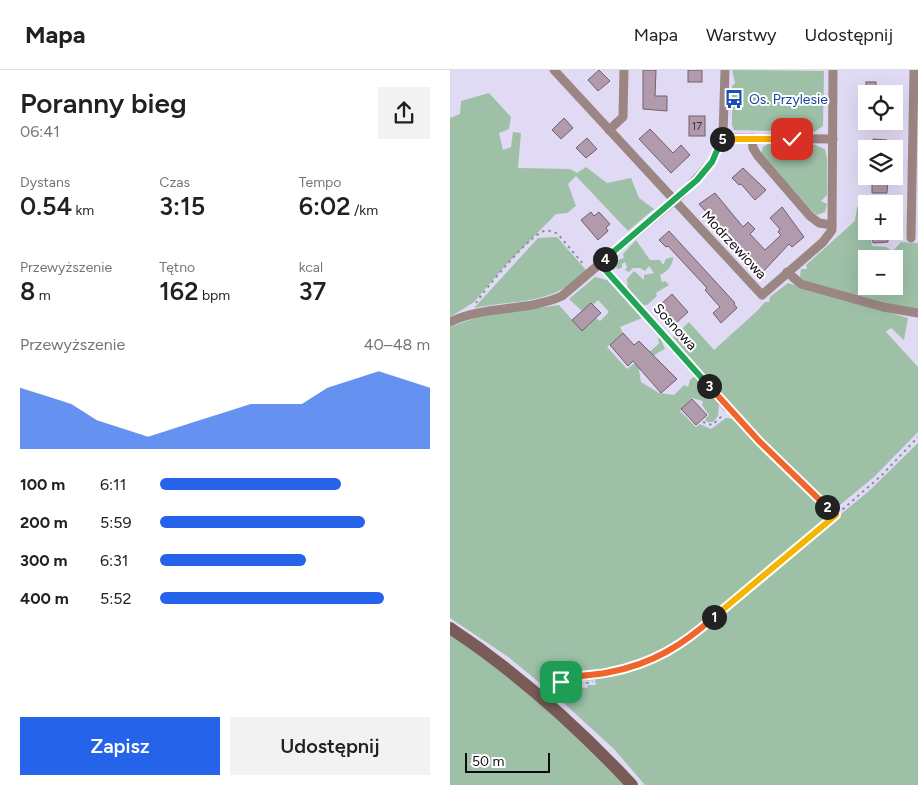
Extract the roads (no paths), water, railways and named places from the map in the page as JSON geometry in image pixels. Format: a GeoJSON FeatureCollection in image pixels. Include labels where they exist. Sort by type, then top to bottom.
{"type":"FeatureCollection","features":[{"type":"Feature","properties":{"kind":"main road"},"geometry":{"type":"LineString","coordinates":[[450,628],[545,693],[632,785]]}},
{"type":"Feature","properties":{"kind":"street","name":"Modrzewiowa"},"geometry":{"type":"LineString","coordinates":[[554,70],[672,200],[762,295],[827,239],[832,225]]}},
{"type":"Feature","properties":{"kind":"street"},"geometry":{"type":"LineString","coordinates":[[609,130],[623,116],[624,70]]}},
{"type":"Feature","properties":{"kind":"street"},"geometry":{"type":"LineString","coordinates":[[450,322],[472,314],[542,302],[562,296],[672,200],[682,194],[712,162],[722,138],[725,70]]}},
{"type":"Feature","properties":{"kind":"street"},"geometry":{"type":"LineString","coordinates":[[752,138],[753,148],[758,156],[812,218],[822,224],[832,225],[833,70]]}},
{"type":"Feature","properties":{"kind":"street"},"geometry":{"type":"LineString","coordinates":[[911,238],[914,70]]}},
{"type":"Feature","properties":{"kind":"street"},"geometry":{"type":"LineString","coordinates":[[722,138],[833,139]]}},
{"type":"Feature","properties":{"kind":"street","name":"Sosnowa"},"geometry":{"type":"LineString","coordinates":[[600,264],[728,408]]}},
{"type":"Feature","properties":{"kind":"street"},"geometry":{"type":"LineString","coordinates":[[787,272],[801,284],[883,306],[918,313]]}},
{"type":"Feature","properties":{"kind":"place","name":"Os. Przylesie"},"geometry":{"type":"Point","coordinates":[734,99]}}]}
